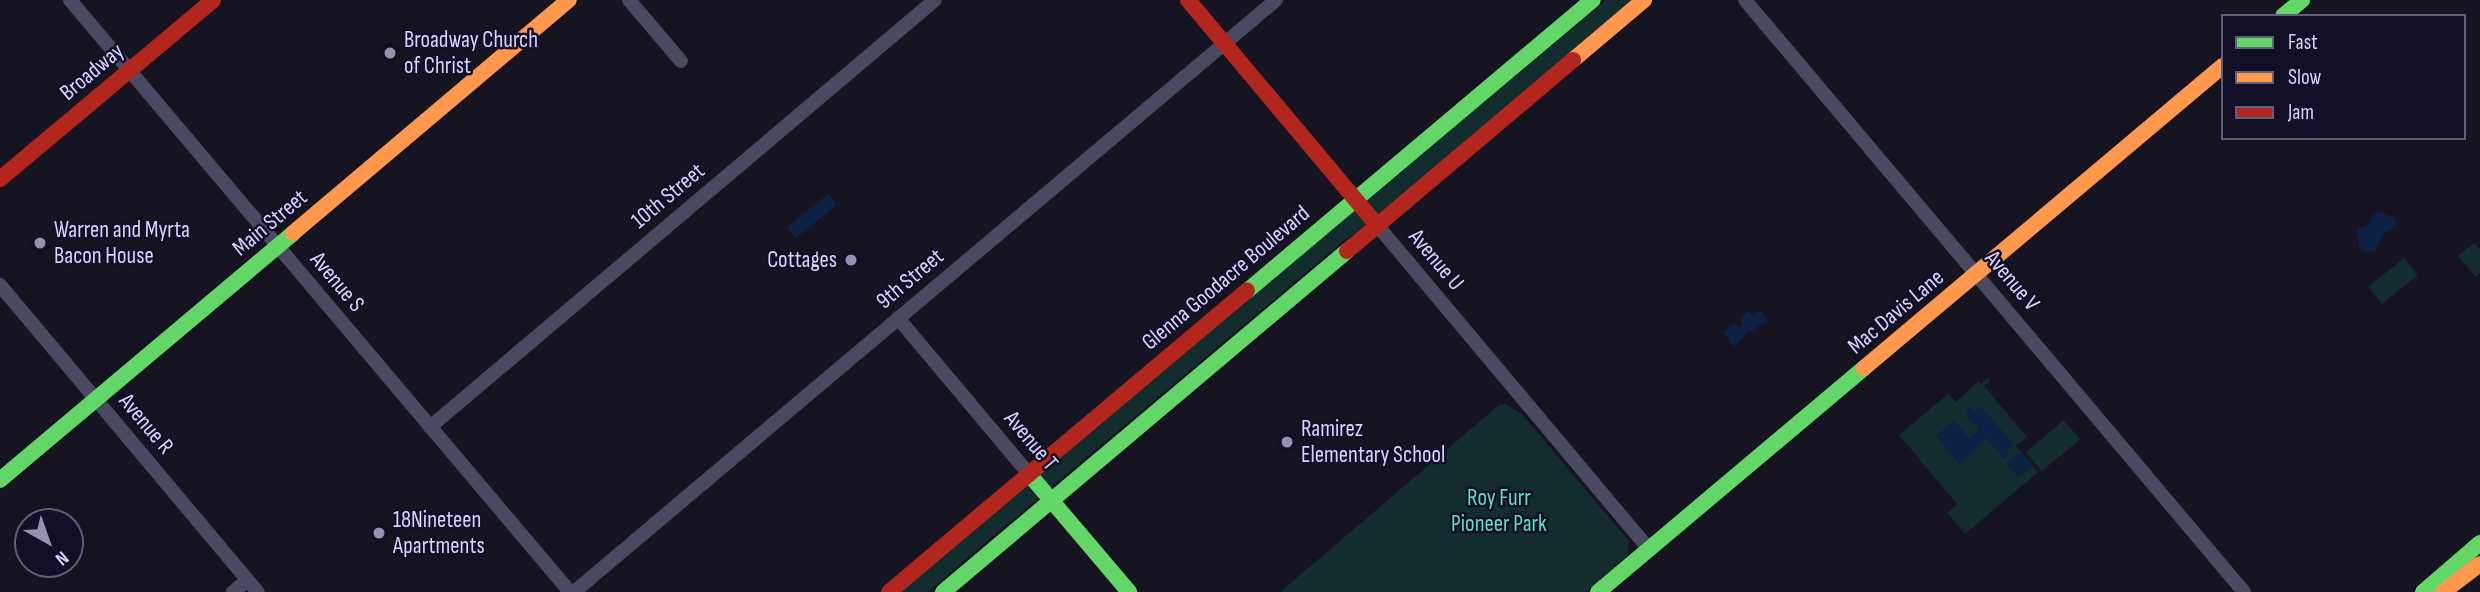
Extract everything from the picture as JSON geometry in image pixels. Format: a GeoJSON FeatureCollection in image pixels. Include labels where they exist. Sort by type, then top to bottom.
{"type":"FeatureCollection","features":[{"type":"Feature","properties":{"kind":"main road","name":"Broadway"},"geometry":{"type":"LineString","coordinates":[[0,179],[213,0]]}},
{"type":"Feature","properties":{"kind":"main road","name":"Main Street"},"geometry":{"type":"LineString","coordinates":[[0,480],[569,0]]}},
{"type":"Feature","properties":{"kind":"main road","name":"Avenue U"},"geometry":{"type":"LineString","coordinates":[[1188,0],[1377,225]]}},
{"type":"Feature","properties":{"kind":"main road","name":"Glenna Goodacre Boulevard"},"geometry":{"type":"LineString","coordinates":[[889,592],[1593,0]]}},
{"type":"Feature","properties":{"kind":"main road"},"geometry":{"type":"LineString","coordinates":[[943,592],[1644,0]]}},
{"type":"Feature","properties":{"kind":"main road"},"geometry":{"type":"LineString","coordinates":[[2285,14],[2302,0]]}},
{"type":"Feature","properties":{"kind":"main road","name":"Mac Davis Lane"},"geometry":{"type":"LineString","coordinates":[[1598,592],[2221,68]]}},
{"type":"Feature","properties":{"kind":"main road","name":"Avenue T"},"geometry":{"type":"LineString","coordinates":[[1029,474],[1129,592]]}},
{"type":"Feature","properties":{"kind":"main road"},"geometry":{"type":"LineString","coordinates":[[2423,592],[2480,542]]}},
{"type":"Feature","properties":{"kind":"main road"},"geometry":{"type":"LineString","coordinates":[[2443,592],[2480,564]]}},
{"type":"Feature","properties":{"kind":"street","name":"Avenue S"},"geometry":{"type":"LineString","coordinates":[[70,0],[572,592]]}},
{"type":"Feature","properties":{"kind":"street"},"geometry":{"type":"LineString","coordinates":[[629,0],[681,61]]}},
{"type":"Feature","properties":{"kind":"street","name":"10th Street"},"geometry":{"type":"LineString","coordinates":[[430,427],[935,0]]}},
{"type":"Feature","properties":{"kind":"street","name":"9th Street"},"geometry":{"type":"LineString","coordinates":[[572,592],[1276,0]]}},
{"type":"Feature","properties":{"kind":"street","name":"Avenue V"},"geometry":{"type":"LineString","coordinates":[[1745,0],[2244,592]]}},
{"type":"Feature","properties":{"kind":"street","name":"Avenue U"},"geometry":{"type":"LineString","coordinates":[[1377,225],[1649,549]]}},
{"type":"Feature","properties":{"kind":"street","name":"Avenue R"},"geometry":{"type":"LineString","coordinates":[[0,285],[258,592]]}},
{"type":"Feature","properties":{"kind":"street","name":"Avenue T"},"geometry":{"type":"LineString","coordinates":[[898,318],[1029,474]]}},
{"type":"Feature","properties":{"kind":"street"},"geometry":{"type":"LineString","coordinates":[[233,592],[248,580]]}},
{"type":"Feature","properties":{"kind":"green space"},"geometry":{"type":"Polygon","coordinates":[[[1606,0],[1638,0],[1398,202],[1342,242],[927,592],[894,592],[1606,0]]]}},
{"type":"Feature","properties":{"kind":"green space"},"geometry":{"type":"Polygon","coordinates":[[[2474,243],[2480,249],[2480,273],[2476,277],[2458,256],[2474,243]]]}},
{"type":"Feature","properties":{"kind":"green space"},"geometry":{"type":"Polygon","coordinates":[[[2404,258],[2418,275],[2382,304],[2368,287],[2404,258]]]}},
{"type":"Feature","properties":{"kind":"green space"},"geometry":{"type":"Polygon","coordinates":[[[1988,378],[1990,380],[1984,386],[2027,437],[2016,446],[2038,472],[1965,534],[1947,513],[1957,504],[1899,435],[1948,394],[1956,402],[1978,381],[1981,384],[1988,378]]]}},
{"type":"Feature","properties":{"kind":"green space","name":"Roy Furr Pioneer Park"},"geometry":{"type":"Polygon","coordinates":[[[1505,404],[1522,414],[1629,541],[1627,556],[1586,592],[1280,592],[1499,405],[1505,404]]]}},
{"type":"Feature","properties":{"kind":"green space"},"geometry":{"type":"Polygon","coordinates":[[[2064,420],[2080,439],[2042,471],[2026,452],[2064,420]]]}},
{"type":"Feature","properties":{"kind":"water"},"geometry":{"type":"Polygon","coordinates":[[[828,194],[837,205],[796,238],[787,227],[828,194]]]}},
{"type":"Feature","properties":{"kind":"water"},"geometry":{"type":"Polygon","coordinates":[[[2378,212],[2394,217],[2397,226],[2384,233],[2375,251],[2365,252],[2359,246],[2357,229],[2369,224],[2372,216],[2378,212]]]}},
{"type":"Feature","properties":{"kind":"water"},"geometry":{"type":"Polygon","coordinates":[[[1760,310],[1768,319],[1752,332],[1750,330],[1735,347],[1723,333],[1735,323],[1739,328],[1743,324],[1740,319],[1749,311],[1753,316],[1760,310]]]}},
{"type":"Feature","properties":{"kind":"water"},"geometry":{"type":"Polygon","coordinates":[[[1981,406],[2014,445],[2007,451],[2009,454],[2004,459],[1986,439],[1960,465],[1936,436],[1954,420],[1969,438],[1979,430],[1964,412],[1970,407],[1974,412],[1981,406]]]}},
{"type":"Feature","properties":{"kind":"water"},"geometry":{"type":"Polygon","coordinates":[[[2021,452],[2032,466],[2018,477],[2007,463],[2021,452]]]}},
{"type":"Feature","properties":{"kind":"traffic: fast"},"geometry":{"type":"LineString","coordinates":[[1247,291],[1593,0]]}},
{"type":"Feature","properties":{"kind":"traffic: fast"},"geometry":{"type":"LineString","coordinates":[[2285,14],[2302,0]]}},
{"type":"Feature","properties":{"kind":"traffic: fast"},"geometry":{"type":"LineString","coordinates":[[0,480],[293,233]]}},
{"type":"Feature","properties":{"kind":"traffic: fast"},"geometry":{"type":"LineString","coordinates":[[943,592],[1347,251]]}},
{"type":"Feature","properties":{"kind":"traffic: fast"},"geometry":{"type":"LineString","coordinates":[[1598,592],[1864,368]]}},
{"type":"Feature","properties":{"kind":"traffic: fast"},"geometry":{"type":"LineString","coordinates":[[1029,474],[1129,592]]}},
{"type":"Feature","properties":{"kind":"traffic: fast"},"geometry":{"type":"LineString","coordinates":[[2423,592],[2480,543]]}},
{"type":"Feature","properties":{"kind":"traffic: slow"},"geometry":{"type":"LineString","coordinates":[[293,233],[569,0]]}},
{"type":"Feature","properties":{"kind":"traffic: slow"},"geometry":{"type":"LineString","coordinates":[[1573,60],[1644,0]]}},
{"type":"Feature","properties":{"kind":"traffic: slow"},"geometry":{"type":"LineString","coordinates":[[1864,368],[2221,68]]}},
{"type":"Feature","properties":{"kind":"traffic: slow"},"geometry":{"type":"LineString","coordinates":[[2443,592],[2480,564]]}},
{"type":"Feature","properties":{"kind":"traffic: jam"},"geometry":{"type":"LineString","coordinates":[[0,179],[213,0]]}},
{"type":"Feature","properties":{"kind":"traffic: jam"},"geometry":{"type":"LineString","coordinates":[[1188,0],[1377,225]]}},
{"type":"Feature","properties":{"kind":"traffic: jam"},"geometry":{"type":"LineString","coordinates":[[1347,251],[1573,60]]}},
{"type":"Feature","properties":{"kind":"traffic: jam"},"geometry":{"type":"LineString","coordinates":[[889,592],[1247,291]]}},
{"type":"Feature","properties":{"kind":"place","name":"Broadway Church of Christ"},"geometry":{"type":"Point","coordinates":[390,53]}},
{"type":"Feature","properties":{"kind":"place","name":"Warren and Myrta Bacon House"},"geometry":{"type":"Point","coordinates":[40,243]}},
{"type":"Feature","properties":{"kind":"place","name":"Cottages"},"geometry":{"type":"Point","coordinates":[851,260]}},
{"type":"Feature","properties":{"kind":"place","name":"Ramirez Elementary School"},"geometry":{"type":"Point","coordinates":[1287,442]}},
{"type":"Feature","properties":{"kind":"place","name":"18Nineteen Apartments"},"geometry":{"type":"Point","coordinates":[379,533]}}]}
